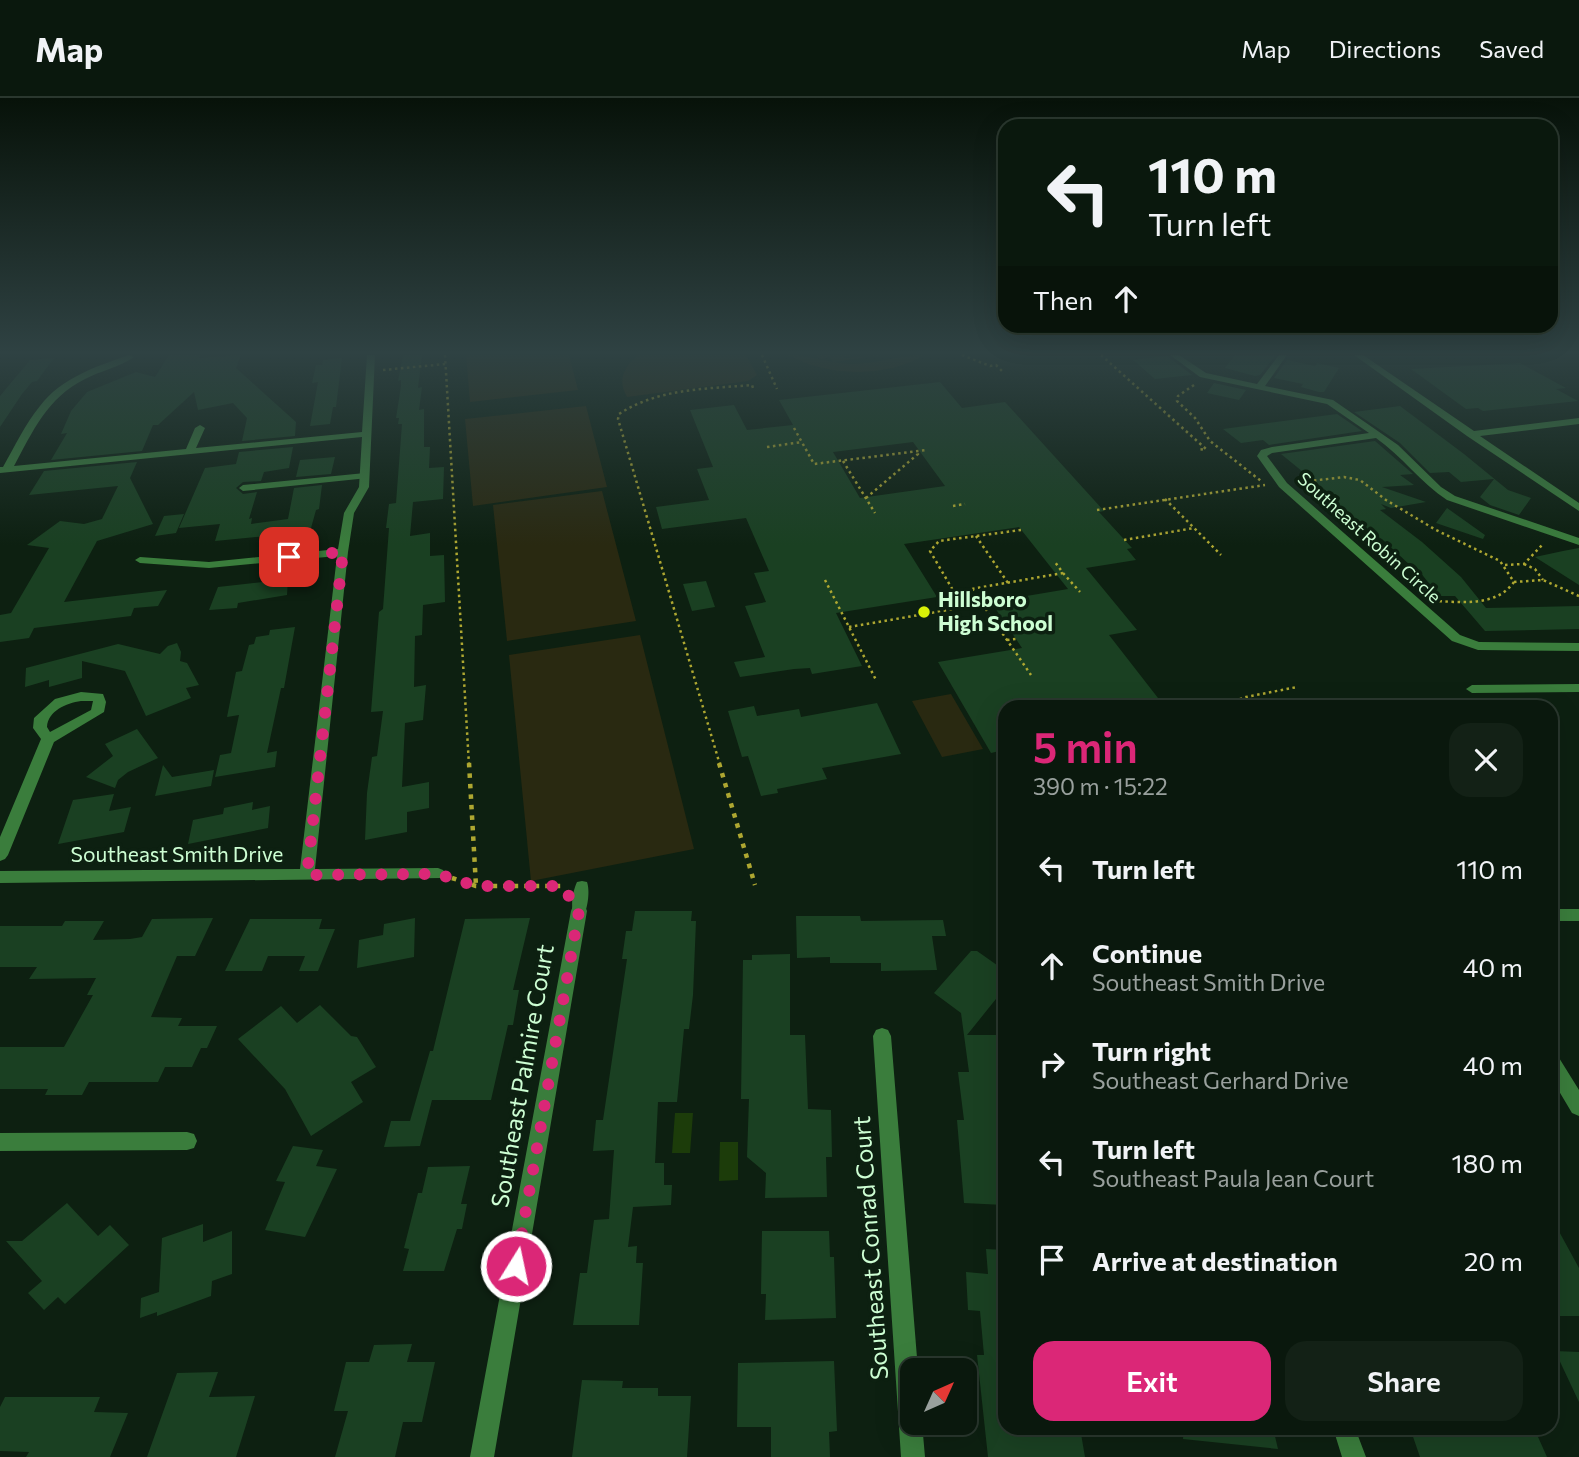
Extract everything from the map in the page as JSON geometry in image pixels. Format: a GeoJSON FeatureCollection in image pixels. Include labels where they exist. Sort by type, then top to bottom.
{"type":"FeatureCollection","features":[{"type":"Feature","properties":{"kind":"street"},"geometry":{"type":"LineString","coordinates":[[3,470],[37,418]]}},
{"type":"Feature","properties":{"kind":"street"},"geometry":{"type":"LineString","coordinates":[[307,875],[343,552],[349,513],[363,488],[367,418]]}},
{"type":"Feature","properties":{"kind":"street"},"geometry":{"type":"LineString","coordinates":[[1353,418],[1378,435],[1451,498],[1579,542]]}},
{"type":"Feature","properties":{"kind":"street"},"geometry":{"type":"LineString","coordinates":[[1449,418],[1579,508]]}},
{"type":"Feature","properties":{"kind":"street"},"geometry":{"type":"LineString","coordinates":[[1471,434],[1579,421]]}},
{"type":"Feature","properties":{"kind":"street"},"geometry":{"type":"LineString","coordinates":[[189,452],[200,428]]}},
{"type":"Feature","properties":{"kind":"street"},"geometry":{"type":"LineString","coordinates":[[3,470],[366,434]]}},
{"type":"Feature","properties":{"kind":"street","name":"Southeast Robin Circle"},"geometry":{"type":"LineString","coordinates":[[1378,435],[1264,452],[1262,456],[1283,485],[1456,638],[1478,646],[1579,647]]}},
{"type":"Feature","properties":{"kind":"street"},"geometry":{"type":"LineString","coordinates":[[140,561],[209,565],[343,552]]}},
{"type":"Feature","properties":{"kind":"street"},"geometry":{"type":"LineString","coordinates":[[0,855],[48,739]]}},
{"type":"Feature","properties":{"kind":"street","name":"Southeast Smith Drive"},"geometry":{"type":"LineString","coordinates":[[0,877],[438,874]]}},
{"type":"Feature","properties":{"kind":"street","name":"Southeast Palmire Court"},"geometry":{"type":"LineString","coordinates":[[482,1457],[579,911]]}},
{"type":"Feature","properties":{"kind":"street"},"geometry":{"type":"LineString","coordinates":[[1558,915],[1579,915]]}},
{"type":"Feature","properties":{"kind":"street","name":"Southeast Conrad Court"},"geometry":{"type":"LineString","coordinates":[[882,1036],[913,1457]]}},
{"type":"Feature","properties":{"kind":"street"},"geometry":{"type":"LineString","coordinates":[[1558,1072],[1579,1107]]}},
{"type":"Feature","properties":{"kind":"street"},"geometry":{"type":"LineString","coordinates":[[0,1142],[187,1141]]}},
{"type":"Feature","properties":{"kind":"street"},"geometry":{"type":"LineString","coordinates":[[1346,1435],[1354,1457]]}},
{"type":"Feature","properties":{"kind":"lane"},"geometry":{"type":"LineString","coordinates":[[243,488],[365,475]]}},
{"type":"Feature","properties":{"kind":"lane"},"geometry":{"type":"LineString","coordinates":[[1472,690],[1579,688]]}},
{"type":"Feature","properties":{"kind":"lane"},"geometry":{"type":"LineString","coordinates":[[579,911],[582,886]]}},
{"type":"Feature","properties":{"kind":"path"},"geometry":{"type":"LineString","coordinates":[[448,418],[476,886]]}},
{"type":"Feature","properties":{"kind":"path"},"geometry":{"type":"LineString","coordinates":[[618,418],[755,885]]}},
{"type":"Feature","properties":{"kind":"path"},"geometry":{"type":"LineString","coordinates":[[1172,418],[1206,449],[1197,450]]}},
{"type":"Feature","properties":{"kind":"path"},"geometry":{"type":"LineString","coordinates":[[1097,510],[1268,485],[1251,475],[1210,441],[1195,418]]}},
{"type":"Feature","properties":{"kind":"path"},"geometry":{"type":"LineString","coordinates":[[794,428],[814,464],[926,450]]}},
{"type":"Feature","properties":{"kind":"path"},"geometry":{"type":"LineString","coordinates":[[767,447],[802,442]]}},
{"type":"Feature","properties":{"kind":"path"},"geometry":{"type":"LineString","coordinates":[[866,498],[918,454],[916,451]]}},
{"type":"Feature","properties":{"kind":"path"},"geometry":{"type":"LineString","coordinates":[[843,461],[875,513]]}},
{"type":"Feature","properties":{"kind":"path"},"geometry":{"type":"LineString","coordinates":[[1283,485],[1354,478],[1436,530],[1505,565],[1524,564],[1535,569],[1543,580]]}},
{"type":"Feature","properties":{"kind":"path"},"geometry":{"type":"LineString","coordinates":[[1165,499],[1222,555]]}},
{"type":"Feature","properties":{"kind":"path"},"geometry":{"type":"LineString","coordinates":[[953,506],[965,504]]}},
{"type":"Feature","properties":{"kind":"path"},"geometry":{"type":"LineString","coordinates":[[1124,540],[1194,528]]}},
{"type":"Feature","properties":{"kind":"path"},"geometry":{"type":"LineString","coordinates":[[1021,530],[939,541],[930,551],[954,592],[1063,573]]}},
{"type":"Feature","properties":{"kind":"path"},"geometry":{"type":"LineString","coordinates":[[976,536],[1008,583]]}},
{"type":"Feature","properties":{"kind":"path"},"geometry":{"type":"LineString","coordinates":[[1524,564],[1539,547],[1561,536]]}},
{"type":"Feature","properties":{"kind":"path"},"geometry":{"type":"LineString","coordinates":[[1055,562],[1080,592]]}},
{"type":"Feature","properties":{"kind":"path"},"geometry":{"type":"LineString","coordinates":[[1505,565],[1514,582]]}},
{"type":"Feature","properties":{"kind":"path"},"geometry":{"type":"LineString","coordinates":[[825,580],[876,680]]}},
{"type":"Feature","properties":{"kind":"path"},"geometry":{"type":"LineString","coordinates":[[1412,600],[1493,598],[1503,594],[1514,582],[1543,580],[1579,596]]}},
{"type":"Feature","properties":{"kind":"path"},"geometry":{"type":"LineString","coordinates":[[972,589],[1031,675]]}},
{"type":"Feature","properties":{"kind":"path"},"geometry":{"type":"LineString","coordinates":[[849,627],[983,604]]}},
{"type":"Feature","properties":{"kind":"path"},"geometry":{"type":"LineString","coordinates":[[991,616],[1000,615]]}},
{"type":"Feature","properties":{"kind":"path"},"geometry":{"type":"LineString","coordinates":[[1007,640],[1016,639]]}},
{"type":"Feature","properties":{"kind":"path"},"geometry":{"type":"LineString","coordinates":[[1233,700],[1242,696],[1275,693],[1297,687]]}},
{"type":"Feature","properties":{"kind":"path"},"geometry":{"type":"LineString","coordinates":[[438,874],[476,886],[562,886],[579,911]]}},
{"type":"Feature","properties":{"kind":"shaded area"},"geometry":{"type":"Polygon","coordinates":[[[589,418],[607,487],[473,506],[465,419],[589,418]]]}},
{"type":"Feature","properties":{"kind":"shaded area"},"geometry":{"type":"Polygon","coordinates":[[[602,491],[636,621],[507,641],[493,505],[602,491]]]}},
{"type":"Feature","properties":{"kind":"shaded area"},"geometry":{"type":"Polygon","coordinates":[[[640,635],[694,849],[531,881],[509,655],[640,635]]]}},
{"type":"Feature","properties":{"kind":"shaded area"},"geometry":{"type":"Polygon","coordinates":[[[951,694],[983,749],[942,757],[912,701],[951,694]]]}},
{"type":"Feature","properties":{"kind":"shaded area"},"geometry":{"type":"Polygon","coordinates":[[[675,1113],[693,1113],[690,1153],[672,1153],[675,1113]]]}},
{"type":"Feature","properties":{"kind":"shaded area"},"geometry":{"type":"Polygon","coordinates":[[[720,1142],[738,1142],[738,1180],[719,1181],[720,1142]]]}},
{"type":"Feature","properties":{"kind":"building"},"geometry":{"type":"Polygon","coordinates":[[[68,418],[165,418],[158,425],[153,425],[142,451],[51,460],[67,433],[61,434],[68,418]]]}},
{"type":"Feature","properties":{"kind":"building"},"geometry":{"type":"Polygon","coordinates":[[[247,418],[292,418],[296,422],[295,436],[242,441],[247,418]]]}},
{"type":"Feature","properties":{"kind":"building"},"geometry":{"type":"Polygon","coordinates":[[[311,418],[331,418],[330,424],[310,426],[311,418]]]}},
{"type":"Feature","properties":{"kind":"building"},"geometry":{"type":"Polygon","coordinates":[[[399,418],[424,418],[424,447],[430,447],[429,468],[444,467],[443,499],[413,502],[410,536],[430,533],[430,556],[444,555],[445,602],[423,605],[422,635],[415,636],[414,687],[426,685],[423,720],[405,723],[402,787],[429,782],[429,808],[407,812],[407,832],[365,840],[372,757],[377,756],[383,711],[371,712],[379,612],[383,609],[389,528],[386,528],[389,504],[396,503],[402,424],[398,424],[399,418]]]}},
{"type":"Feature","properties":{"kind":"building"},"geometry":{"type":"Polygon","coordinates":[[[693,418],[741,418],[747,430],[793,425],[789,418],[1020,418],[1104,511],[1099,512],[1132,548],[1127,549],[1136,560],[1086,568],[1137,630],[1109,635],[1160,700],[998,700],[998,751],[991,753],[938,662],[1022,648],[991,602],[1068,589],[1019,527],[904,544],[937,597],[836,613],[862,666],[812,674],[810,668],[740,677],[734,662],[765,657],[745,606],[766,602],[754,573],[769,571],[746,518],[662,529],[656,507],[709,500],[697,469],[713,467],[693,418]],[[913,442],[833,452],[860,498],[945,486],[913,442]]]}},
{"type":"Feature","properties":{"kind":"building"},"geometry":{"type":"Polygon","coordinates":[[[1303,418],[1344,418],[1362,431],[1269,445],[1263,440],[1241,443],[1223,429],[1303,418]]]}},
{"type":"Feature","properties":{"kind":"building"},"geometry":{"type":"Polygon","coordinates":[[[1364,418],[1417,418],[1464,454],[1508,490],[1531,498],[1519,515],[1490,505],[1480,497],[1494,479],[1461,482],[1449,472],[1430,473],[1400,443],[1364,418]]]}},
{"type":"Feature","properties":{"kind":"building"},"geometry":{"type":"Polygon","coordinates":[[[1375,441],[1413,474],[1400,475],[1414,485],[1382,487],[1426,502],[1391,508],[1381,504],[1386,509],[1380,510],[1422,542],[1461,577],[1486,608],[1579,606],[1579,629],[1485,631],[1455,596],[1439,596],[1416,567],[1412,567],[1382,539],[1361,528],[1340,511],[1334,510],[1306,487],[1319,485],[1281,454],[1375,441]]]}},
{"type":"Feature","properties":{"kind":"building"},"geometry":{"type":"Polygon","coordinates":[[[293,447],[289,468],[264,472],[261,481],[243,482],[236,488],[243,494],[257,492],[249,519],[252,518],[251,524],[288,519],[294,488],[322,485],[319,509],[316,510],[308,539],[284,541],[286,534],[215,541],[220,524],[179,528],[205,468],[236,464],[239,452],[293,447]]]}},
{"type":"Feature","properties":{"kind":"building"},"geometry":{"type":"Polygon","coordinates":[[[335,457],[331,474],[296,477],[300,460],[335,457]]]}},
{"type":"Feature","properties":{"kind":"building"},"geometry":{"type":"Polygon","coordinates":[[[137,462],[130,478],[153,524],[97,541],[64,602],[167,590],[158,606],[134,608],[131,616],[34,628],[29,638],[0,642],[0,615],[11,613],[49,548],[27,545],[60,521],[84,524],[102,519],[118,486],[29,495],[44,471],[137,462]]]}},
{"type":"Feature","properties":{"kind":"building"},"geometry":{"type":"Polygon","coordinates":[[[1447,508],[1485,535],[1483,539],[1436,523],[1447,508]]]}},
{"type":"Feature","properties":{"kind":"building"},"geometry":{"type":"Polygon","coordinates":[[[184,514],[176,533],[155,536],[164,516],[184,514]]]}},
{"type":"Feature","properties":{"kind":"building"},"geometry":{"type":"Polygon","coordinates":[[[1579,548],[1579,585],[1535,557],[1563,551],[1579,548]]]}},
{"type":"Feature","properties":{"kind":"building"},"geometry":{"type":"Polygon","coordinates":[[[288,579],[287,595],[238,603],[237,608],[209,610],[218,587],[288,579]]]}},
{"type":"Feature","properties":{"kind":"building"},"geometry":{"type":"Polygon","coordinates":[[[706,581],[715,607],[692,611],[683,584],[706,581]]]}},
{"type":"Feature","properties":{"kind":"building"},"geometry":{"type":"Polygon","coordinates":[[[295,627],[284,688],[281,688],[267,753],[277,751],[275,767],[215,777],[220,755],[231,753],[239,715],[227,717],[236,672],[242,671],[249,645],[254,644],[256,637],[269,635],[270,630],[295,627]]]}},
{"type":"Feature","properties":{"kind":"building"},"geometry":{"type":"Polygon","coordinates":[[[177,643],[181,652],[180,661],[187,663],[199,685],[186,688],[191,698],[146,716],[125,671],[82,661],[82,678],[49,687],[49,680],[25,687],[26,668],[118,644],[160,654],[168,646],[177,643]]]}},
{"type":"Feature","properties":{"kind":"building"},"geometry":{"type":"Polygon","coordinates":[[[877,703],[901,754],[822,768],[827,779],[777,789],[778,793],[761,796],[748,756],[742,757],[728,711],[754,706],[757,716],[799,709],[801,717],[877,703]]]}},
{"type":"Feature","properties":{"kind":"building"},"geometry":{"type":"Polygon","coordinates":[[[137,729],[158,758],[128,772],[118,780],[115,788],[86,777],[113,756],[105,744],[137,729]]]}},
{"type":"Feature","properties":{"kind":"building"},"geometry":{"type":"Polygon","coordinates":[[[163,765],[172,777],[214,770],[211,786],[155,796],[163,765]]]}},
{"type":"Feature","properties":{"kind":"building"},"geometry":{"type":"Polygon","coordinates":[[[114,794],[109,811],[131,807],[124,832],[58,844],[73,800],[114,794]]]}},
{"type":"Feature","properties":{"kind":"building"},"geometry":{"type":"Polygon","coordinates":[[[253,802],[252,810],[270,806],[268,828],[188,844],[193,820],[223,814],[224,808],[253,802]]]}},
{"type":"Feature","properties":{"kind":"building"},"geometry":{"type":"Polygon","coordinates":[[[635,911],[692,911],[691,921],[696,921],[693,995],[689,1029],[684,1029],[677,1102],[658,1102],[655,1163],[664,1163],[664,1185],[672,1185],[671,1205],[633,1207],[628,1247],[637,1246],[636,1263],[643,1263],[639,1325],[573,1325],[580,1273],[587,1273],[594,1220],[609,1219],[614,1150],[593,1151],[596,1120],[603,1120],[627,959],[622,959],[626,931],[632,931],[635,911]]]}},
{"type":"Feature","properties":{"kind":"building"},"geometry":{"type":"Polygon","coordinates":[[[796,916],[860,916],[861,921],[943,920],[946,936],[932,936],[937,970],[881,971],[881,963],[830,963],[830,957],[797,958],[796,916]]]}},
{"type":"Feature","properties":{"kind":"building"},"geometry":{"type":"Polygon","coordinates":[[[213,918],[195,956],[177,956],[151,1017],[182,1018],[178,1026],[217,1026],[207,1048],[201,1048],[192,1067],[165,1067],[158,1082],[89,1082],[82,1095],[45,1095],[48,1089],[0,1089],[0,1047],[64,1047],[93,995],[87,995],[96,978],[29,979],[37,967],[0,967],[0,926],[62,926],[65,921],[104,921],[93,940],[130,939],[142,937],[152,919],[213,918]]]}},
{"type":"Feature","properties":{"kind":"building"},"geometry":{"type":"Polygon","coordinates":[[[415,918],[414,957],[357,968],[359,940],[383,935],[384,924],[415,918]]]}},
{"type":"Feature","properties":{"kind":"building"},"geometry":{"type":"Polygon","coordinates":[[[530,918],[513,990],[519,990],[513,1025],[508,1025],[491,1100],[432,1100],[420,1146],[384,1147],[391,1121],[410,1121],[430,1051],[433,1051],[465,919],[530,918]]]}},
{"type":"Feature","properties":{"kind":"building"},"geometry":{"type":"Polygon","coordinates":[[[250,919],[322,919],[319,929],[335,929],[318,971],[299,971],[305,956],[268,956],[262,971],[225,971],[250,919]]]}},
{"type":"Feature","properties":{"kind":"building"},"geometry":{"type":"Polygon","coordinates":[[[971,951],[977,951],[998,966],[998,996],[967,1035],[998,1035],[998,1205],[964,1203],[957,1120],[964,1120],[958,1072],[969,1072],[961,1013],[934,993],[971,951]]]}},
{"type":"Feature","properties":{"kind":"building"},"geometry":{"type":"Polygon","coordinates":[[[790,954],[790,1035],[805,1035],[808,1109],[831,1110],[832,1157],[826,1157],[827,1197],[765,1198],[766,1173],[747,1157],[749,1099],[741,1099],[743,960],[752,960],[752,955],[790,954]]]}},
{"type":"Feature","properties":{"kind":"building"},"geometry":{"type":"Polygon","coordinates":[[[320,1005],[351,1036],[357,1037],[376,1067],[351,1082],[363,1102],[311,1136],[285,1089],[238,1039],[281,1006],[297,1023],[320,1005]]]}},
{"type":"Feature","properties":{"kind":"building"},"geometry":{"type":"Polygon","coordinates":[[[293,1146],[323,1150],[316,1166],[337,1169],[305,1237],[265,1230],[285,1182],[276,1181],[293,1146]]]}},
{"type":"Feature","properties":{"kind":"building"},"geometry":{"type":"Polygon","coordinates":[[[470,1166],[461,1204],[467,1204],[462,1229],[457,1229],[444,1271],[403,1271],[409,1249],[404,1248],[418,1193],[422,1193],[428,1167],[470,1166]]]}},
{"type":"Feature","properties":{"kind":"building"},"geometry":{"type":"Polygon","coordinates":[[[67,1203],[98,1236],[110,1225],[129,1245],[65,1304],[58,1297],[44,1310],[28,1293],[42,1281],[6,1241],[22,1241],[67,1203]]]}},
{"type":"Feature","properties":{"kind":"building"},"geometry":{"type":"Polygon","coordinates":[[[203,1224],[203,1242],[232,1231],[232,1274],[212,1281],[211,1296],[157,1316],[157,1312],[140,1318],[141,1298],[159,1292],[162,1238],[203,1224]]]}},
{"type":"Feature","properties":{"kind":"building"},"geometry":{"type":"Polygon","coordinates":[[[1558,1230],[1579,1268],[1579,1316],[1558,1316],[1558,1230]]]}},
{"type":"Feature","properties":{"kind":"building"},"geometry":{"type":"Polygon","coordinates":[[[762,1231],[829,1231],[830,1257],[834,1257],[836,1318],[765,1320],[766,1294],[761,1294],[762,1231]]]}},
{"type":"Feature","properties":{"kind":"building"},"geometry":{"type":"Polygon","coordinates":[[[986,1249],[998,1250],[998,1435],[1081,1435],[1085,1457],[988,1457],[977,1355],[984,1355],[980,1311],[968,1310],[966,1272],[988,1274],[986,1249]]]}},
{"type":"Feature","properties":{"kind":"building"},"geometry":{"type":"Polygon","coordinates":[[[412,1344],[407,1362],[435,1362],[422,1422],[403,1422],[395,1457],[335,1457],[348,1411],[334,1411],[346,1362],[369,1362],[374,1345],[412,1344]]]}},
{"type":"Feature","properties":{"kind":"building"},"geometry":{"type":"Polygon","coordinates":[[[1558,1351],[1579,1352],[1579,1402],[1558,1357],[1558,1351]]]}},
{"type":"Feature","properties":{"kind":"building"},"geometry":{"type":"Polygon","coordinates":[[[834,1361],[837,1431],[829,1432],[830,1457],[771,1457],[771,1427],[737,1427],[738,1363],[834,1361]]]}},
{"type":"Feature","properties":{"kind":"building"},"geometry":{"type":"Polygon","coordinates":[[[218,1372],[209,1397],[255,1396],[236,1457],[147,1457],[177,1373],[218,1372]]]}},
{"type":"Feature","properties":{"kind":"building"},"geometry":{"type":"Polygon","coordinates":[[[582,1380],[623,1381],[622,1388],[658,1388],[658,1396],[691,1396],[687,1457],[572,1457],[582,1380]]]}},
{"type":"Feature","properties":{"kind":"building"},"geometry":{"type":"Polygon","coordinates":[[[5,1397],[100,1397],[94,1412],[128,1413],[110,1457],[26,1457],[29,1452],[0,1451],[0,1407],[5,1397]]]}},
{"type":"Feature","properties":{"kind":"building"},"geometry":{"type":"Polygon","coordinates":[[[1183,1435],[1275,1435],[1278,1449],[1183,1439],[1183,1435]]]}},
{"type":"Feature","properties":{"kind":"building"},"geometry":{"type":"Polygon","coordinates":[[[1412,1435],[1537,1435],[1547,1457],[1420,1457],[1412,1435]]]}},
{"type":"Feature","properties":{"kind":"place","name":"Hillsboro High School"},"geometry":{"type":"Point","coordinates":[924,612]}},
{"type":"Feature","properties":{"kind":"route"},"geometry":{"type":"LineString","coordinates":[[289,557],[343,552],[307,875],[438,874],[476,886],[562,886],[579,911],[516,1266]]}}]}
